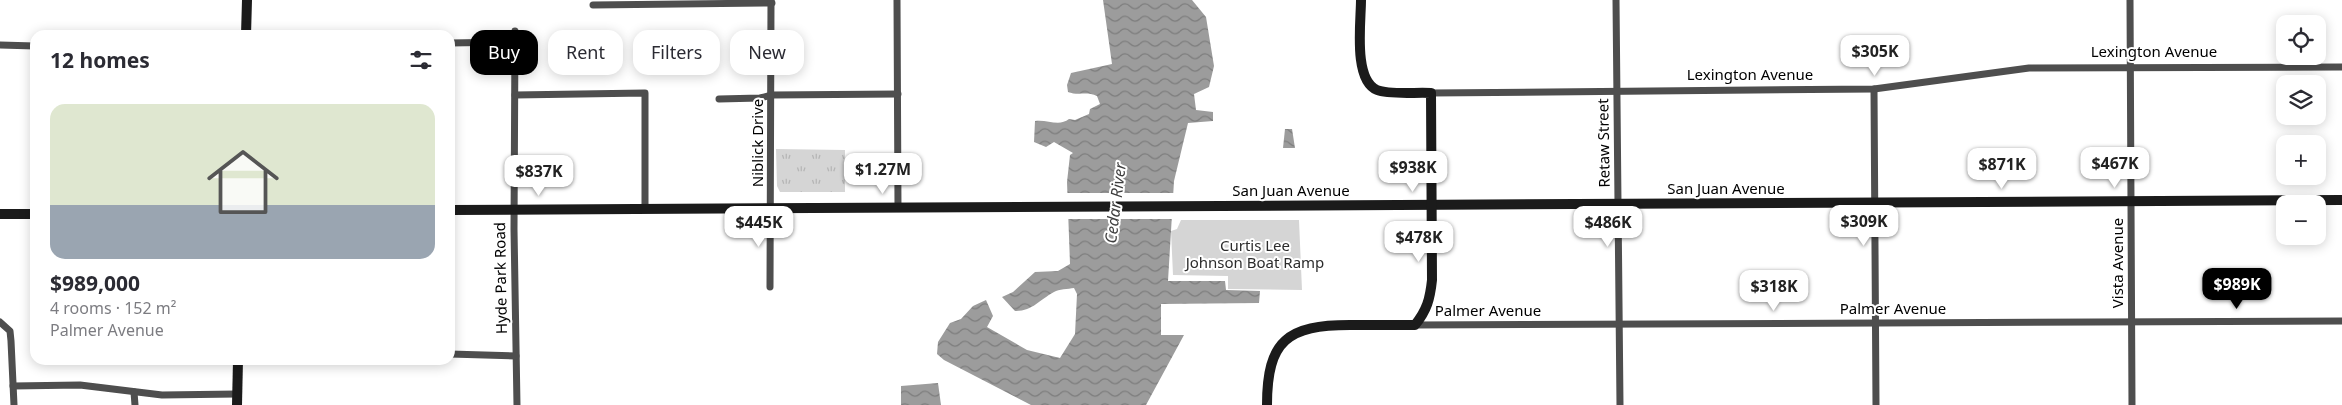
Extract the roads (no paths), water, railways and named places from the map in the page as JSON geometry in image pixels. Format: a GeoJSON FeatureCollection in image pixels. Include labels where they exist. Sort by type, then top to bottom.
{"type":"FeatureCollection","features":[{"type":"Feature","properties":{"kind":"main road"},"geometry":{"type":"LineString","coordinates":[[246,30],[247,0]]}},
{"type":"Feature","properties":{"kind":"main road","name":"Lexington Avenue"},"geometry":{"type":"LineString","coordinates":[[1361,0],[1361,68],[1369,85],[1386,92],[1431,92]]}},
{"type":"Feature","properties":{"kind":"main road"},"geometry":{"type":"LineString","coordinates":[[1266,405],[1268,375],[1276,350],[1295,333],[1321,325],[1415,325],[1424,313],[1430,301],[1432,280],[1431,92]]}},
{"type":"Feature","properties":{"kind":"main road","name":"San Juan Avenue"},"geometry":{"type":"LineString","coordinates":[[455,210],[2342,200]]}},
{"type":"Feature","properties":{"kind":"main road"},"geometry":{"type":"LineString","coordinates":[[0,214],[30,214]]}},
{"type":"Feature","properties":{"kind":"main road"},"geometry":{"type":"LineString","coordinates":[[237,400],[238,365]]}},
{"type":"Feature","properties":{"kind":"street"},"geometry":{"type":"LineString","coordinates":[[897,0],[898,208]]}},
{"type":"Feature","properties":{"kind":"street","name":"Retaw Street"},"geometry":{"type":"LineString","coordinates":[[1616,0],[1620,405]]}},
{"type":"Feature","properties":{"kind":"street","name":"Vista Avenue"},"geometry":{"type":"LineString","coordinates":[[2130,0],[2132,405]]}},
{"type":"Feature","properties":{"kind":"street"},"geometry":{"type":"LineString","coordinates":[[593,5],[772,2]]}},
{"type":"Feature","properties":{"kind":"street","name":"Niblick Drive"},"geometry":{"type":"LineString","coordinates":[[770,287],[772,2]]}},
{"type":"Feature","properties":{"kind":"street"},"geometry":{"type":"LineString","coordinates":[[455,43],[470,43]]}},
{"type":"Feature","properties":{"kind":"street"},"geometry":{"type":"LineString","coordinates":[[0,45],[30,46]]}},
{"type":"Feature","properties":{"kind":"street","name":"Lexington Avenue"},"geometry":{"type":"LineString","coordinates":[[1431,92],[1874,89],[2029,68],[2131,66],[2342,67]]}},
{"type":"Feature","properties":{"kind":"street","name":"Hyde Park Road"},"geometry":{"type":"LineString","coordinates":[[515,75],[514,210],[517,405]]}},
{"type":"Feature","properties":{"kind":"street"},"geometry":{"type":"LineString","coordinates":[[1874,89],[1876,405]]}},
{"type":"Feature","properties":{"kind":"street"},"geometry":{"type":"LineString","coordinates":[[515,95],[645,93],[645,209]]}},
{"type":"Feature","properties":{"kind":"street"},"geometry":{"type":"LineString","coordinates":[[719,99],[760,98],[772,95],[898,94]]}},
{"type":"Feature","properties":{"kind":"street","name":"Palmer Avenue"},"geometry":{"type":"LineString","coordinates":[[1415,325],[2342,320]]}},
{"type":"Feature","properties":{"kind":"street"},"geometry":{"type":"LineString","coordinates":[[0,322],[10,332],[12,341],[14,405]]}},
{"type":"Feature","properties":{"kind":"street"},"geometry":{"type":"LineString","coordinates":[[455,354],[516,356]]}},
{"type":"Feature","properties":{"kind":"street"},"geometry":{"type":"LineString","coordinates":[[13,386],[80,385],[134,392],[237,400]]}},
{"type":"Feature","properties":{"kind":"street"},"geometry":{"type":"LineString","coordinates":[[134,392],[135,405]]}},
{"type":"Feature","properties":{"kind":"water","name":"Cedar River"},"geometry":{"type":"Polygon","coordinates":[[[1103,0],[1192,0],[1206,17],[1214,66],[1209,87],[1194,94],[1196,110],[1213,112],[1213,121],[1188,123],[1174,181],[1168,281],[1225,281],[1226,290],[1260,291],[1259,303],[1161,304],[1161,335],[1184,335],[1146,405],[1031,405],[944,360],[937,354],[938,342],[950,323],[961,319],[973,306],[986,300],[993,316],[987,327],[1027,350],[1060,358],[1075,334],[1077,294],[1074,288],[1056,291],[1021,311],[1015,311],[1002,297],[1013,292],[1035,272],[1058,271],[1070,264],[1067,182],[1070,155],[1073,153],[1054,142],[1046,147],[1034,142],[1035,121],[1057,123],[1069,119],[1075,120],[1089,114],[1090,109],[1100,104],[1097,96],[1068,92],[1067,85],[1071,73],[1112,64],[1103,0]]]}},
{"type":"Feature","properties":{"kind":"water"},"geometry":{"type":"Polygon","coordinates":[[[1285,129],[1292,129],[1295,148],[1283,148],[1285,129]]]}},
{"type":"Feature","properties":{"kind":"water"},"geometry":{"type":"Polygon","coordinates":[[[938,383],[941,405],[901,405],[901,386],[938,383]]]}},
{"type":"Feature","properties":{"kind":"park label","name":"Curtis Lee Johnson Boat Ramp"},"geometry":{"type":"Point","coordinates":[1255,254]}}]}
